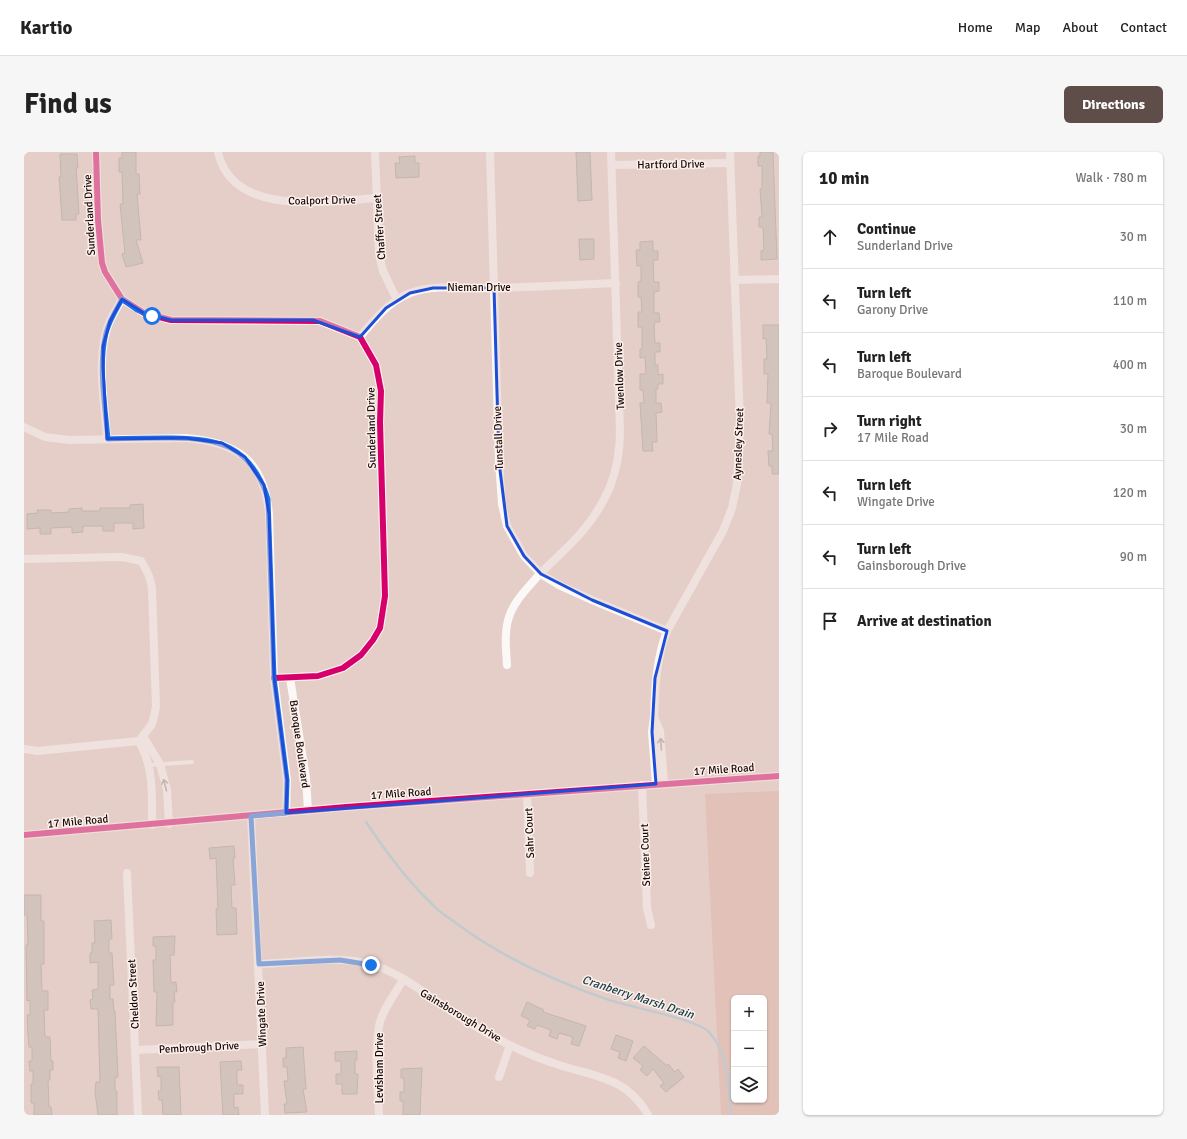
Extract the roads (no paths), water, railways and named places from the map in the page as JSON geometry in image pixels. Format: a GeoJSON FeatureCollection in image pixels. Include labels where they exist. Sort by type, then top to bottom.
{"type":"FeatureCollection","features":[{"type":"Feature","properties":{"kind":"street","name":"Sunderland Drive"},"geometry":{"type":"LineString","coordinates":[[96,152],[98,220],[102,263],[105,272],[122,299],[144,313],[171,320],[320,321],[360,337],[376,365],[381,391],[380,422],[385,596],[384,612],[380,628],[362,655],[343,668],[318,676],[274,678]]}},
{"type":"Feature","properties":{"kind":"street","name":"Coalport Drive"},"geometry":{"type":"LineString","coordinates":[[218,152],[224,169],[233,182],[253,194],[268,199],[308,202],[377,198]]}},
{"type":"Feature","properties":{"kind":"street","name":"Chaffer Street"},"geometry":{"type":"LineString","coordinates":[[375,152],[380,262],[386,279],[397,300]]}},
{"type":"Feature","properties":{"kind":"street","name":"Tunstall Drive"},"geometry":{"type":"LineString","coordinates":[[490,152],[499,462],[502,504],[507,526],[515,542],[541,574],[586,597],[667,631]]}},
{"type":"Feature","properties":{"kind":"street","name":"Twenlow Drive"},"geometry":{"type":"LineString","coordinates":[[507,665],[506,638],[509,617],[514,604],[580,534],[590,521],[607,493],[616,472],[620,431],[612,152]]}},
{"type":"Feature","properties":{"kind":"street","name":"Aynesley Street"},"geometry":{"type":"LineString","coordinates":[[660,783],[652,732],[655,678],[661,648],[667,631],[723,531],[732,508],[737,484],[740,422],[730,152]]}},
{"type":"Feature","properties":{"kind":"street","name":"Hartford Drive"},"geometry":{"type":"LineString","coordinates":[[612,165],[730,163]]}},
{"type":"Feature","properties":{"kind":"street"},"geometry":{"type":"LineString","coordinates":[[734,280],[779,279]]}},
{"type":"Feature","properties":{"kind":"street","name":"Nieman Drive"},"geometry":{"type":"LineString","coordinates":[[360,337],[386,308],[397,300],[410,293],[433,288],[494,288],[616,283]]}},
{"type":"Feature","properties":{"kind":"street"},"geometry":{"type":"LineString","coordinates":[[108,439],[103,346],[110,321],[122,299]]}},
{"type":"Feature","properties":{"kind":"street","name":"Baroque Boulevard"},"geometry":{"type":"LineString","coordinates":[[24,427],[45,437],[57,439],[185,438],[214,441],[236,450],[245,457],[256,470],[264,485],[268,499],[274,678],[287,780],[286,813]]}},
{"type":"Feature","properties":{"kind":"street"},"geometry":{"type":"LineString","coordinates":[[24,559],[122,557],[141,561],[151,578],[156,706],[152,724],[141,738],[38,750],[24,749]]}},
{"type":"Feature","properties":{"kind":"street","name":"Baroque Boulevard"},"geometry":{"type":"LineString","coordinates":[[290,678],[306,778],[308,811]]}},
{"type":"Feature","properties":{"kind":"street"},"geometry":{"type":"LineString","coordinates":[[141,738],[160,764],[167,790],[169,824]]}},
{"type":"Feature","properties":{"kind":"street"},"geometry":{"type":"LineString","coordinates":[[141,738],[150,765],[153,790],[152,825]]}},
{"type":"Feature","properties":{"kind":"street","name":"17 Mile Road"},"geometry":{"type":"LineString","coordinates":[[24,835],[660,783],[779,776]]}},
{"type":"Feature","properties":{"kind":"street","name":"Steiner Court"},"geometry":{"type":"LineString","coordinates":[[642,785],[647,908],[650,925]]}},
{"type":"Feature","properties":{"kind":"street","name":"Sahr Court"},"geometry":{"type":"LineString","coordinates":[[527,794],[530,873]]}},
{"type":"Feature","properties":{"kind":"street","name":"Wingate Drive"},"geometry":{"type":"LineString","coordinates":[[251,816],[265,1115]]}},
{"type":"Feature","properties":{"kind":"street","name":"Cheldon Street"},"geometry":{"type":"LineString","coordinates":[[127,873],[138,1115]]}},
{"type":"Feature","properties":{"kind":"street","name":"Gainsborough Drive"},"geometry":{"type":"LineString","coordinates":[[259,964],[340,960],[357,962],[382,968],[453,1013],[510,1045],[561,1066],[615,1081],[639,1100],[648,1115]]}},
{"type":"Feature","properties":{"kind":"street","name":"Levisham Drive"},"geometry":{"type":"LineString","coordinates":[[379,1115],[377,1065],[379,1025],[386,1008],[403,980]]}},
{"type":"Feature","properties":{"kind":"street","name":"Pembrough Drive"},"geometry":{"type":"LineString","coordinates":[[136,1050],[262,1044]]}},
{"type":"Feature","properties":{"kind":"street"},"geometry":{"type":"LineString","coordinates":[[499,1077],[510,1045]]}},
{"type":"Feature","properties":{"kind":"lane"},"geometry":{"type":"LineString","coordinates":[[150,765],[192,762]]}},
{"type":"Feature","properties":{"kind":"waterway","name":"Cranberry Marsh Drain"},"geometry":{"type":"LineString","coordinates":[[366,822],[397,866],[415,887],[441,913],[491,947],[568,985],[609,1000],[691,1022],[709,1032],[721,1050],[727,1071],[731,1115]]}}]}
